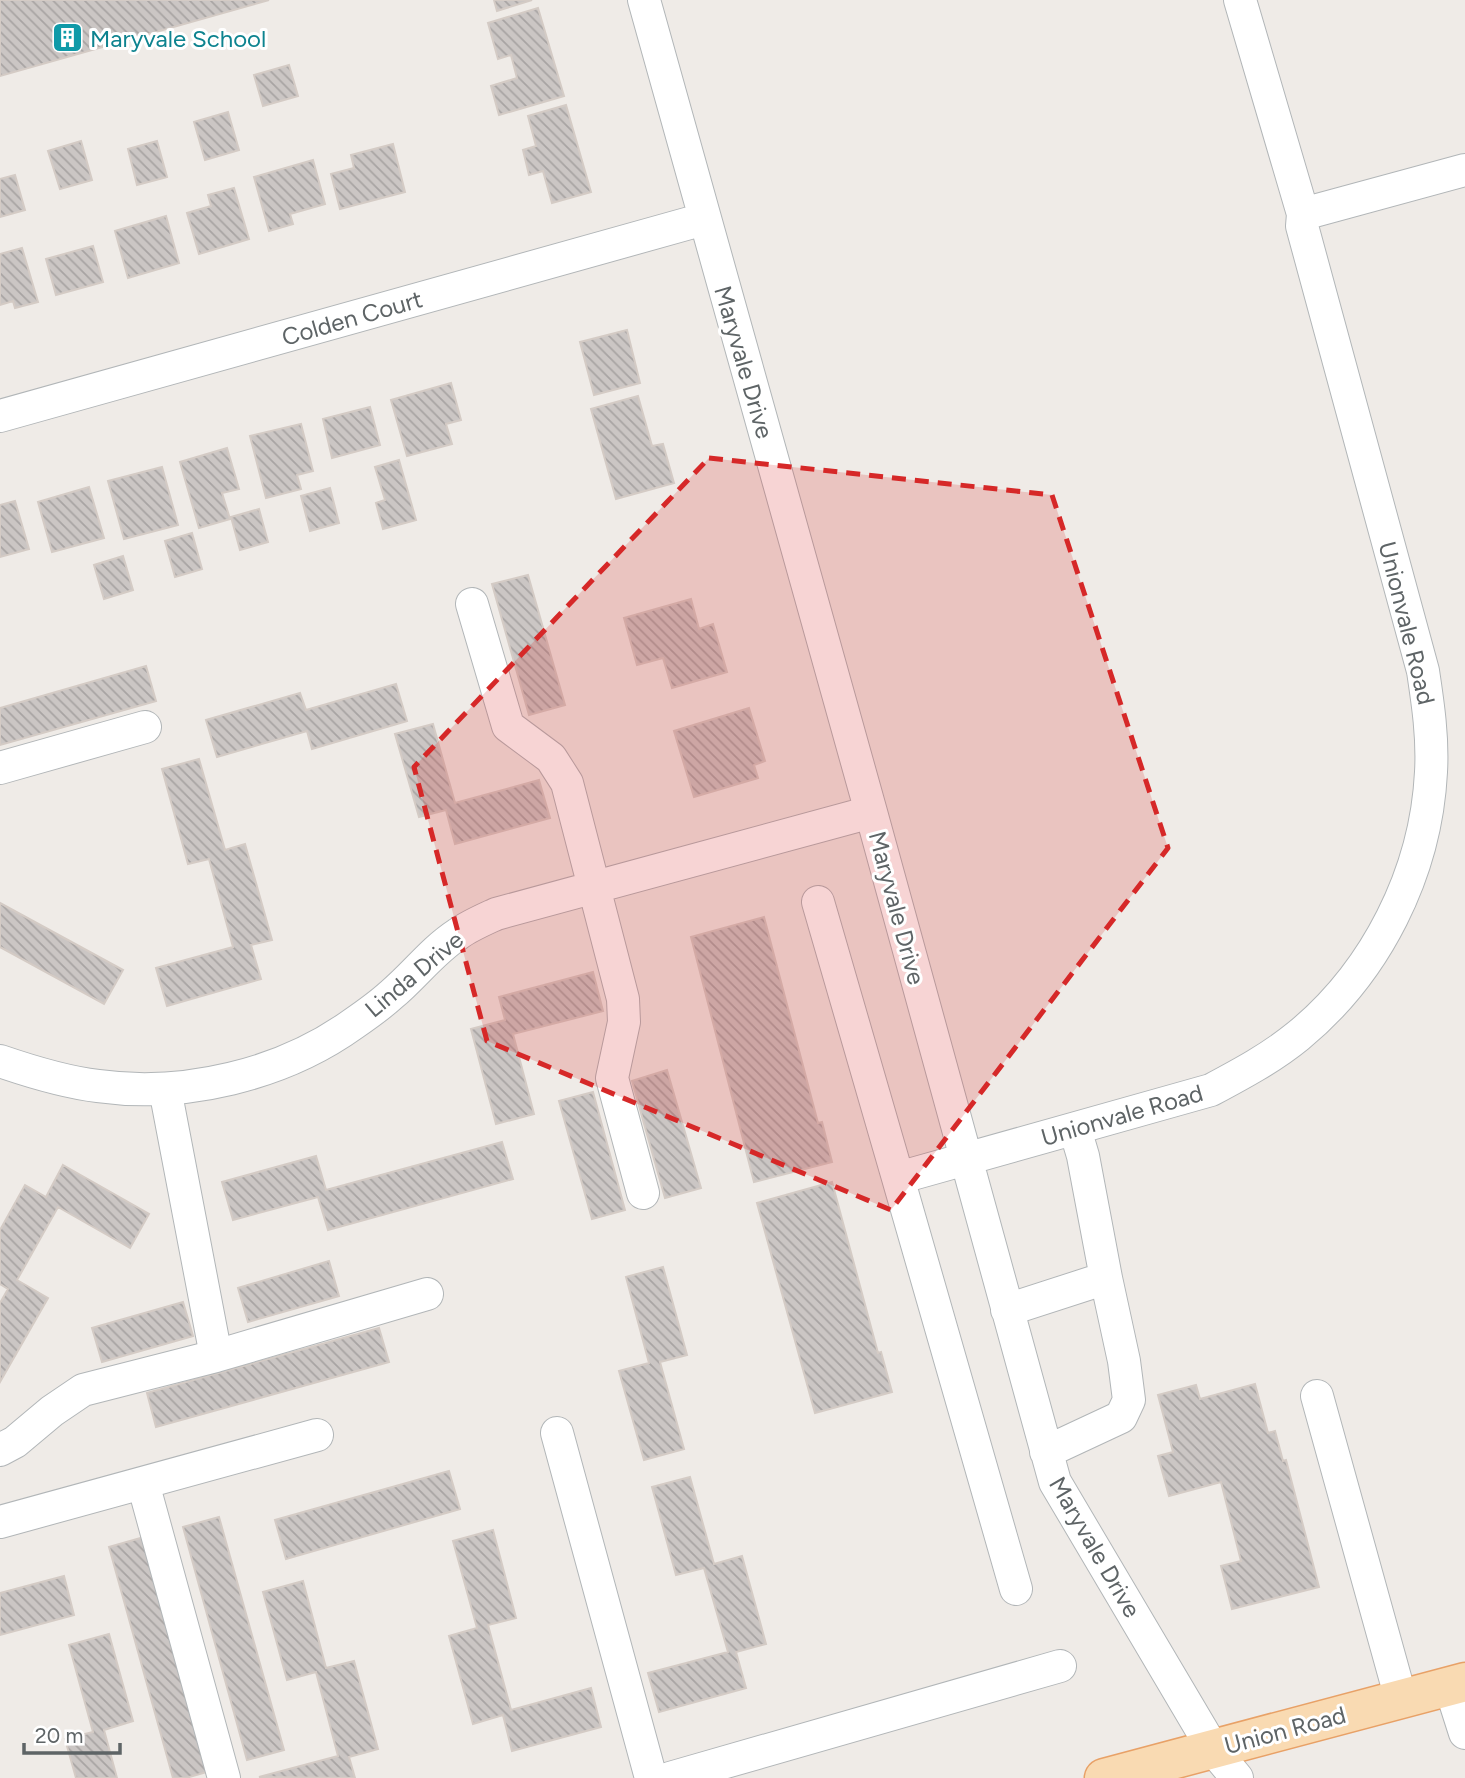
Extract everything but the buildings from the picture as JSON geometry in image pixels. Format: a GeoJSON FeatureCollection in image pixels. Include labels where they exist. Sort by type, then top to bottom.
{"type":"FeatureCollection","features":[{"type":"Feature","properties":{"kind":"main road","name":"Union Road"},"geometry":{"type":"LineString","coordinates":[[1104,1778],[1458,1684]]}},
{"type":"Feature","properties":{"kind":"street","name":"Maryvale Drive"},"geometry":{"type":"LineString","coordinates":[[644,0],[1055,1482],[1213,1749],[1237,1778]]}},
{"type":"Feature","properties":{"kind":"street","name":"Unionvale Road"},"geometry":{"type":"LineString","coordinates":[[898,1178],[1211,1090],[1256,1066],[1298,1036],[1335,1002],[1380,940],[1412,872],[1425,822],[1431,772],[1430,721],[1423,671],[1302,226],[1303,215],[1240,0]]}},
{"type":"Feature","properties":{"kind":"street"},"geometry":{"type":"LineString","coordinates":[[1303,215],[1465,170]]}},
{"type":"Feature","properties":{"kind":"street","name":"Colden Court"},"geometry":{"type":"LineString","coordinates":[[0,416],[704,219]]}},
{"type":"Feature","properties":{"kind":"street"},"geometry":{"type":"LineString","coordinates":[[472,604],[508,726],[551,758],[566,783],[623,999],[624,1022],[612,1078],[643,1193]]}},
{"type":"Feature","properties":{"kind":"street"},"geometry":{"type":"LineString","coordinates":[[0,768],[145,727]]}},
{"type":"Feature","properties":{"kind":"street","name":"Linda Drive"},"geometry":{"type":"LineString","coordinates":[[0,1061],[49,1077],[100,1087],[165,1089],[205,1084],[256,1071],[304,1052],[350,1026],[392,995],[434,952],[460,932],[496,914],[871,812]]}},
{"type":"Feature","properties":{"kind":"street"},"geometry":{"type":"LineString","coordinates":[[818,902],[1016,1589]]}},
{"type":"Feature","properties":{"kind":"street"},"geometry":{"type":"LineString","coordinates":[[165,1089],[216,1356]]}},
{"type":"Feature","properties":{"kind":"street"},"geometry":{"type":"LineString","coordinates":[[1046,1452],[1121,1417],[1129,1400],[1124,1361],[1083,1156],[1075,1129]]}},
{"type":"Feature","properties":{"kind":"street"},"geometry":{"type":"LineString","coordinates":[[1007,1310],[1106,1278]]}},
{"type":"Feature","properties":{"kind":"street"},"geometry":{"type":"LineString","coordinates":[[0,1450],[15,1442],[52,1411],[83,1390],[216,1356],[427,1294]]}},
{"type":"Feature","properties":{"kind":"street"},"geometry":{"type":"LineString","coordinates":[[1317,1396],[1401,1699]]}},
{"type":"Feature","properties":{"kind":"street"},"geometry":{"type":"LineString","coordinates":[[557,1433],[652,1778]]}},
{"type":"Feature","properties":{"kind":"street"},"geometry":{"type":"LineString","coordinates":[[0,1522],[317,1435]]}},
{"type":"Feature","properties":{"kind":"street"},"geometry":{"type":"LineString","coordinates":[[144,1483],[224,1778]]}},
{"type":"Feature","properties":{"kind":"street"},"geometry":{"type":"LineString","coordinates":[[670,1778],[1060,1666]]}},
{"type":"Feature","properties":{"kind":"street"},"geometry":{"type":"LineString","coordinates":[[1458,1684],[1465,1733]]}},
{"type":"Feature","properties":{"kind":"highlighted area"},"geometry":{"type":"Polygon","coordinates":[[[709,458],[1052,495],[1168,848],[891,1210],[487,1041],[414,767],[709,458]]]}},
{"type":"Feature","properties":{"kind":"place","name":"Maryvale School"},"geometry":{"type":"Point","coordinates":[67,38]}}]}
